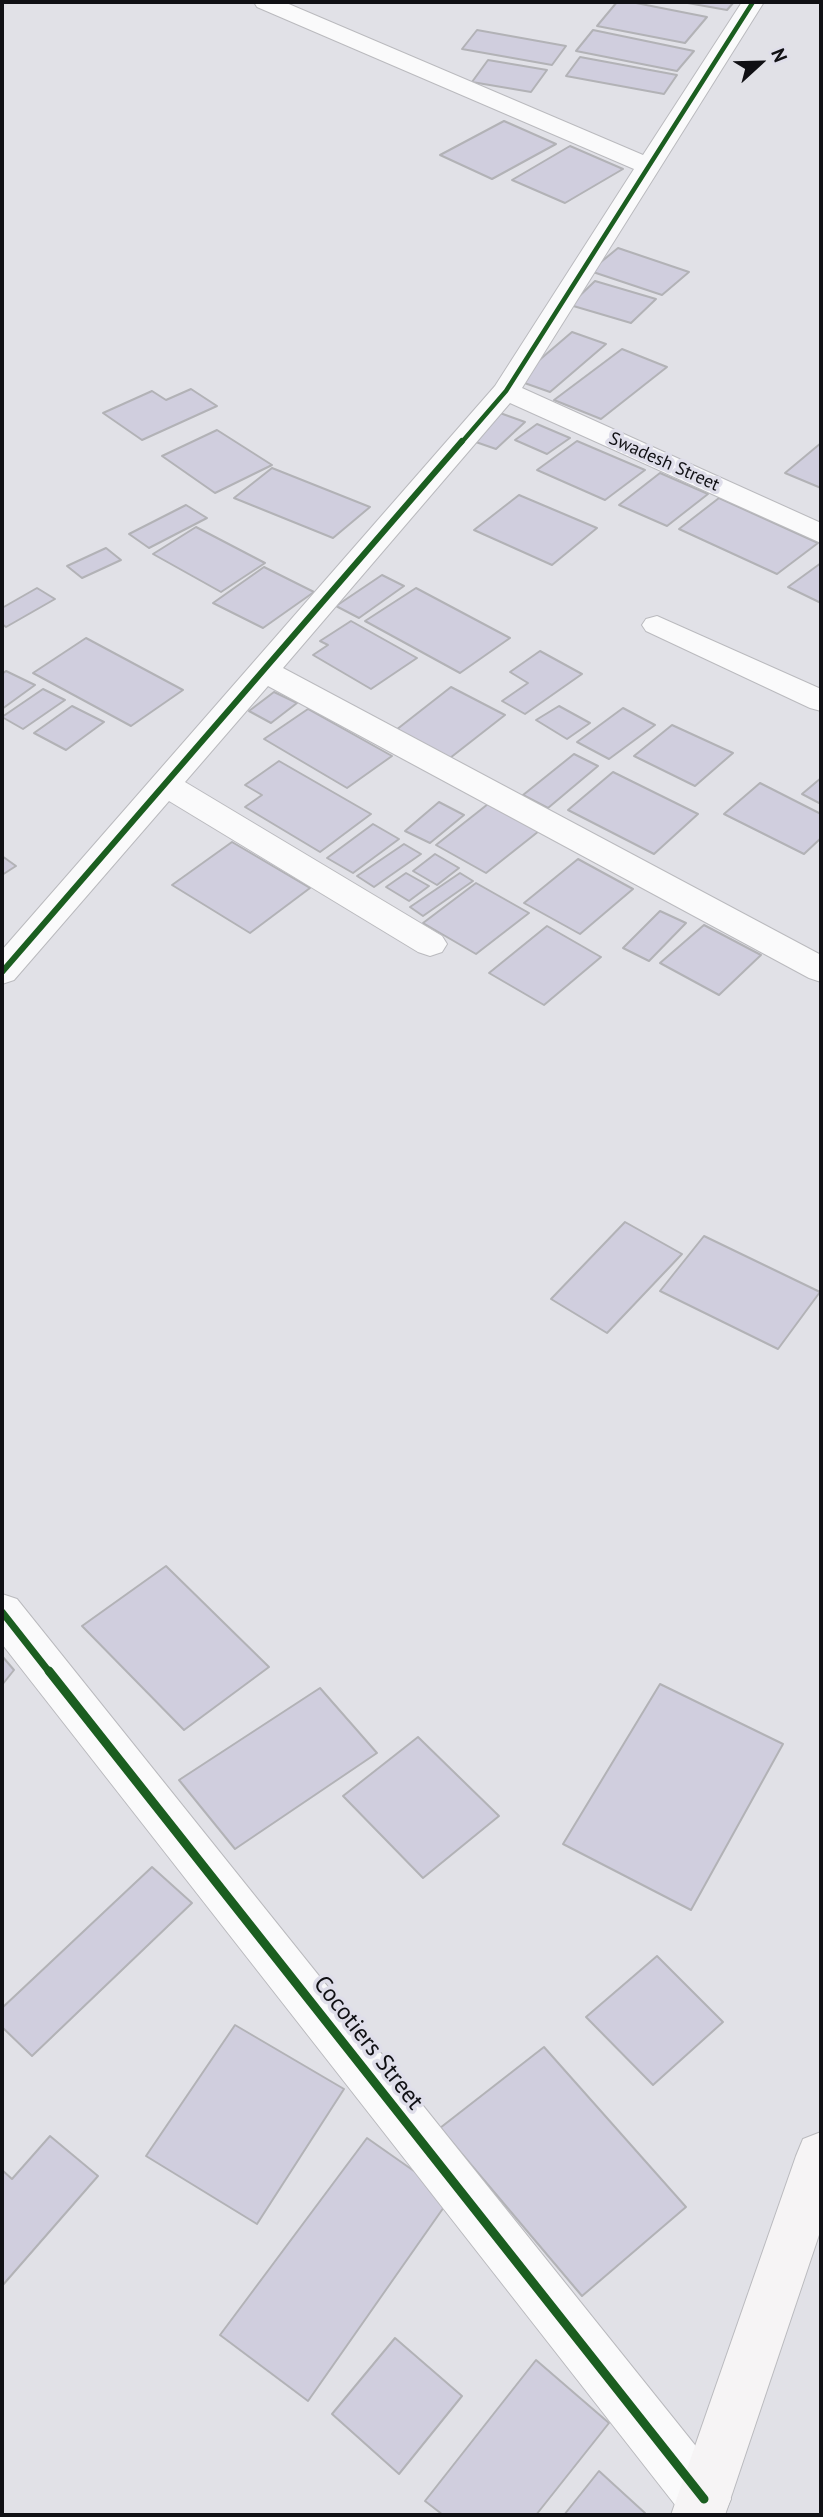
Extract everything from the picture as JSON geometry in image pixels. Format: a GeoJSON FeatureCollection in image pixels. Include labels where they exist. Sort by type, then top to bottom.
{"type":"FeatureCollection","features":[{"type":"Feature","properties":{"kind":"main road"},"geometry":{"type":"LineString","coordinates":[[701,2507],[821,2156]]}},
{"type":"Feature","properties":{"kind":"street"},"geometry":{"type":"LineString","coordinates":[[265,2],[648,166]]}},
{"type":"Feature","properties":{"kind":"street"},"geometry":{"type":"LineString","coordinates":[[2,972],[506,391],[753,2]]}},
{"type":"Feature","properties":{"kind":"street","name":"Swadesh Street"},"geometry":{"type":"LineString","coordinates":[[506,391],[821,534]]}},
{"type":"Feature","properties":{"kind":"street"},"geometry":{"type":"LineString","coordinates":[[657,625],[821,701]]}},
{"type":"Feature","properties":{"kind":"street"},"geometry":{"type":"LineString","coordinates":[[264,671],[821,970]]}},
{"type":"Feature","properties":{"kind":"street"},"geometry":{"type":"LineString","coordinates":[[165,784],[430,944]]}},
{"type":"Feature","properties":{"kind":"street","name":"Cocotiers Street"},"geometry":{"type":"LineString","coordinates":[[2,1612],[701,2507]]}},
{"type":"Feature","properties":{"kind":"building"},"geometry":{"type":"Polygon","coordinates":[[[617,2],[631,2],[707,17],[685,43],[597,26],[617,2]]]}},
{"type":"Feature","properties":{"kind":"building"},"geometry":{"type":"Polygon","coordinates":[[[682,2],[734,2],[727,10],[682,2]]]}},
{"type":"Feature","properties":{"kind":"building"},"geometry":{"type":"Polygon","coordinates":[[[477,30],[566,46],[552,65],[462,49],[477,30]]]}},
{"type":"Feature","properties":{"kind":"building"},"geometry":{"type":"Polygon","coordinates":[[[593,30],[694,51],[677,71],[576,51],[593,30]]]}},
{"type":"Feature","properties":{"kind":"building"},"geometry":{"type":"Polygon","coordinates":[[[580,57],[677,75],[664,94],[566,76],[580,57]]]}},
{"type":"Feature","properties":{"kind":"building"},"geometry":{"type":"Polygon","coordinates":[[[488,60],[547,70],[531,92],[472,82],[488,60]]]}},
{"type":"Feature","properties":{"kind":"building"},"geometry":{"type":"Polygon","coordinates":[[[504,121],[556,144],[492,179],[440,155],[504,121]]]}},
{"type":"Feature","properties":{"kind":"building"},"geometry":{"type":"Polygon","coordinates":[[[570,146],[623,169],[565,203],[512,180],[570,146]]]}},
{"type":"Feature","properties":{"kind":"building"},"geometry":{"type":"Polygon","coordinates":[[[618,248],[689,272],[662,295],[590,271],[618,248]]]}},
{"type":"Feature","properties":{"kind":"building"},"geometry":{"type":"Polygon","coordinates":[[[595,281],[656,299],[631,323],[570,305],[595,281]]]}},
{"type":"Feature","properties":{"kind":"building"},"geometry":{"type":"Polygon","coordinates":[[[572,332],[606,344],[550,392],[516,380],[572,332]]]}},
{"type":"Feature","properties":{"kind":"building"},"geometry":{"type":"Polygon","coordinates":[[[622,349],[667,367],[601,419],[554,400],[622,349]]]}},
{"type":"Feature","properties":{"kind":"building"},"geometry":{"type":"Polygon","coordinates":[[[191,389],[217,406],[142,440],[103,413],[152,391],[166,400],[191,389]]]}},
{"type":"Feature","properties":{"kind":"building"},"geometry":{"type":"Polygon","coordinates":[[[500,413],[525,422],[496,449],[470,440],[500,413]]]}},
{"type":"Feature","properties":{"kind":"building"},"geometry":{"type":"Polygon","coordinates":[[[537,424],[570,438],[547,454],[515,440],[537,424]]]}},
{"type":"Feature","properties":{"kind":"building"},"geometry":{"type":"Polygon","coordinates":[[[217,430],[272,465],[215,493],[162,456],[217,430]]]}},
{"type":"Feature","properties":{"kind":"building"},"geometry":{"type":"Polygon","coordinates":[[[577,441],[645,470],[605,500],[537,470],[577,441]]]}},
{"type":"Feature","properties":{"kind":"building"},"geometry":{"type":"Polygon","coordinates":[[[821,443],[821,488],[785,473],[821,443]]]}},
{"type":"Feature","properties":{"kind":"building"},"geometry":{"type":"Polygon","coordinates":[[[272,468],[370,507],[333,538],[234,498],[272,468]]]}},
{"type":"Feature","properties":{"kind":"building"},"geometry":{"type":"Polygon","coordinates":[[[660,473],[708,494],[667,526],[619,505],[660,473]]]}},
{"type":"Feature","properties":{"kind":"building"},"geometry":{"type":"Polygon","coordinates":[[[519,495],[597,528],[552,565],[474,530],[519,495]]]}},
{"type":"Feature","properties":{"kind":"building"},"geometry":{"type":"Polygon","coordinates":[[[719,498],[818,543],[777,574],[679,529],[719,498]]]}},
{"type":"Feature","properties":{"kind":"building"},"geometry":{"type":"Polygon","coordinates":[[[186,505],[207,518],[149,548],[129,534],[186,505]]]}},
{"type":"Feature","properties":{"kind":"building"},"geometry":{"type":"Polygon","coordinates":[[[196,527],[265,563],[221,592],[153,554],[196,527]]]}},
{"type":"Feature","properties":{"kind":"building"},"geometry":{"type":"Polygon","coordinates":[[[106,548],[121,560],[82,578],[67,566],[106,548]]]}},
{"type":"Feature","properties":{"kind":"building"},"geometry":{"type":"Polygon","coordinates":[[[821,563],[821,603],[788,587],[821,563]]]}},
{"type":"Feature","properties":{"kind":"building"},"geometry":{"type":"Polygon","coordinates":[[[264,567],[314,592],[263,628],[213,603],[264,567]]]}},
{"type":"Feature","properties":{"kind":"building"},"geometry":{"type":"Polygon","coordinates":[[[382,575],[404,586],[359,618],[336,606],[382,575]]]}},
{"type":"Feature","properties":{"kind":"building"},"geometry":{"type":"Polygon","coordinates":[[[37,588],[55,599],[6,627],[2,624],[2,608],[37,588]]]}},
{"type":"Feature","properties":{"kind":"building"},"geometry":{"type":"Polygon","coordinates":[[[416,588],[510,638],[460,673],[365,621],[416,588]]]}},
{"type":"Feature","properties":{"kind":"building"},"geometry":{"type":"Polygon","coordinates":[[[351,621],[417,658],[371,689],[313,655],[328,645],[320,641],[351,621]]]}},
{"type":"Feature","properties":{"kind":"building"},"geometry":{"type":"Polygon","coordinates":[[[86,638],[183,690],[131,726],[33,673],[86,638]]]}},
{"type":"Feature","properties":{"kind":"building"},"geometry":{"type":"Polygon","coordinates":[[[540,651],[582,674],[525,714],[502,701],[528,683],[510,672],[540,651]]]}},
{"type":"Feature","properties":{"kind":"building"},"geometry":{"type":"Polygon","coordinates":[[[6,671],[35,685],[2,709],[2,674],[6,671]]]}},
{"type":"Feature","properties":{"kind":"building"},"geometry":{"type":"Polygon","coordinates":[[[451,687],[505,715],[450,758],[396,730],[451,687]]]}},
{"type":"Feature","properties":{"kind":"building"},"geometry":{"type":"Polygon","coordinates":[[[43,689],[65,700],[23,729],[2,717],[43,689]]]}},
{"type":"Feature","properties":{"kind":"building"},"geometry":{"type":"Polygon","coordinates":[[[274,692],[297,703],[271,723],[249,711],[274,692]]]}},
{"type":"Feature","properties":{"kind":"building"},"geometry":{"type":"Polygon","coordinates":[[[72,706],[104,722],[66,750],[34,733],[72,706]]]}},
{"type":"Feature","properties":{"kind":"building"},"geometry":{"type":"Polygon","coordinates":[[[559,706],[590,723],[567,739],[536,720],[559,706]]]}},
{"type":"Feature","properties":{"kind":"building"},"geometry":{"type":"Polygon","coordinates":[[[623,708],[655,725],[609,759],[577,742],[623,708]]]}},
{"type":"Feature","properties":{"kind":"building"},"geometry":{"type":"Polygon","coordinates":[[[308,709],[392,756],[347,788],[264,739],[308,709]]]}},
{"type":"Feature","properties":{"kind":"building"},"geometry":{"type":"Polygon","coordinates":[[[672,725],[733,753],[695,786],[634,756],[672,725]]]}},
{"type":"Feature","properties":{"kind":"building"},"geometry":{"type":"Polygon","coordinates":[[[574,754],[598,766],[548,808],[523,795],[574,754]]]}},
{"type":"Feature","properties":{"kind":"building"},"geometry":{"type":"Polygon","coordinates":[[[279,761],[371,814],[320,852],[245,807],[262,795],[245,785],[279,761]]]}},
{"type":"Feature","properties":{"kind":"building"},"geometry":{"type":"Polygon","coordinates":[[[613,772],[698,814],[654,854],[568,810],[613,772]]]}},
{"type":"Feature","properties":{"kind":"building"},"geometry":{"type":"Polygon","coordinates":[[[821,778],[821,804],[802,794],[821,778]]]}},
{"type":"Feature","properties":{"kind":"building"},"geometry":{"type":"Polygon","coordinates":[[[760,783],[821,814],[821,838],[804,854],[724,814],[760,783]]]}},
{"type":"Feature","properties":{"kind":"building"},"geometry":{"type":"Polygon","coordinates":[[[439,802],[464,815],[430,843],[405,831],[439,802]]]}},
{"type":"Feature","properties":{"kind":"building"},"geometry":{"type":"Polygon","coordinates":[[[488,804],[539,831],[486,873],[436,845],[488,804]]]}},
{"type":"Feature","properties":{"kind":"building"},"geometry":{"type":"Polygon","coordinates":[[[373,824],[399,839],[353,873],[327,858],[373,824]]]}},
{"type":"Feature","properties":{"kind":"building"},"geometry":{"type":"Polygon","coordinates":[[[232,842],[310,888],[250,933],[172,885],[232,842]]]}},
{"type":"Feature","properties":{"kind":"building"},"geometry":{"type":"Polygon","coordinates":[[[404,844],[421,854],[374,887],[357,876],[404,844]]]}},
{"type":"Feature","properties":{"kind":"building"},"geometry":{"type":"Polygon","coordinates":[[[435,854],[459,868],[437,885],[413,871],[435,854]]]}},
{"type":"Feature","properties":{"kind":"building"},"geometry":{"type":"Polygon","coordinates":[[[2,856],[16,866],[2,875],[2,856]]]}},
{"type":"Feature","properties":{"kind":"building"},"geometry":{"type":"Polygon","coordinates":[[[578,859],[633,889],[580,934],[524,903],[578,859]]]}},
{"type":"Feature","properties":{"kind":"building"},"geometry":{"type":"Polygon","coordinates":[[[406,873],[429,886],[409,901],[386,887],[406,873]]]}},
{"type":"Feature","properties":{"kind":"building"},"geometry":{"type":"Polygon","coordinates":[[[460,873],[473,881],[423,916],[410,907],[460,873]]]}},
{"type":"Feature","properties":{"kind":"building"},"geometry":{"type":"Polygon","coordinates":[[[476,883],[529,913],[476,954],[423,923],[476,883]]]}},
{"type":"Feature","properties":{"kind":"building"},"geometry":{"type":"Polygon","coordinates":[[[660,911],[686,923],[649,961],[623,948],[660,911]]]}},
{"type":"Feature","properties":{"kind":"building"},"geometry":{"type":"Polygon","coordinates":[[[704,925],[761,955],[719,995],[660,963],[704,925]]]}},
{"type":"Feature","properties":{"kind":"building"},"geometry":{"type":"Polygon","coordinates":[[[547,926],[601,957],[544,1005],[489,973],[547,926]]]}},
{"type":"Feature","properties":{"kind":"building"},"geometry":{"type":"Polygon","coordinates":[[[625,1222],[682,1254],[607,1333],[551,1299],[625,1222]]]}},
{"type":"Feature","properties":{"kind":"building"},"geometry":{"type":"Polygon","coordinates":[[[704,1236],[820,1292],[778,1349],[660,1291],[704,1236]]]}},
{"type":"Feature","properties":{"kind":"building"},"geometry":{"type":"Polygon","coordinates":[[[166,1566],[269,1667],[184,1730],[82,1626],[166,1566]]]}},
{"type":"Feature","properties":{"kind":"building"},"geometry":{"type":"Polygon","coordinates":[[[2,1656],[14,1670],[2,1685],[2,1656]]]}},
{"type":"Feature","properties":{"kind":"building"},"geometry":{"type":"Polygon","coordinates":[[[660,1684],[783,1744],[691,1910],[563,1844],[660,1684]]]}},
{"type":"Feature","properties":{"kind":"building"},"geometry":{"type":"Polygon","coordinates":[[[320,1688],[377,1753],[235,1849],[179,1780],[320,1688]]]}},
{"type":"Feature","properties":{"kind":"building"},"geometry":{"type":"Polygon","coordinates":[[[418,1737],[499,1816],[423,1878],[343,1796],[418,1737]]]}},
{"type":"Feature","properties":{"kind":"building"},"geometry":{"type":"Polygon","coordinates":[[[152,1867],[192,1903],[32,2056],[2,2027],[2,2008],[152,1867]]]}},
{"type":"Feature","properties":{"kind":"building"},"geometry":{"type":"Polygon","coordinates":[[[657,1956],[723,2022],[653,2085],[586,2017],[657,1956]]]}},
{"type":"Feature","properties":{"kind":"building"},"geometry":{"type":"Polygon","coordinates":[[[235,2025],[344,2089],[257,2224],[146,2156],[235,2025]]]}},
{"type":"Feature","properties":{"kind":"building"},"geometry":{"type":"Polygon","coordinates":[[[544,2047],[686,2207],[582,2296],[440,2128],[544,2047]]]}},
{"type":"Feature","properties":{"kind":"building"},"geometry":{"type":"Polygon","coordinates":[[[50,2136],[98,2176],[2,2286],[2,2170],[12,2179],[50,2136]]]}},
{"type":"Feature","properties":{"kind":"building"},"geometry":{"type":"Polygon","coordinates":[[[367,2138],[451,2197],[308,2401],[220,2335],[367,2138]]]}},
{"type":"Feature","properties":{"kind":"building"},"geometry":{"type":"Polygon","coordinates":[[[395,2338],[462,2396],[399,2474],[332,2414],[395,2338]]]}},
{"type":"Feature","properties":{"kind":"building"},"geometry":{"type":"Polygon","coordinates":[[[536,2360],[609,2423],[536,2515],[443,2515],[425,2501],[536,2360]]]}},
{"type":"Feature","properties":{"kind":"building"},"geometry":{"type":"Polygon","coordinates":[[[599,2471],[645,2513],[564,2515],[599,2471]]]}},
{"type":"Feature","properties":{"kind":"cycle path"},"geometry":{"type":"LineString","coordinates":[[2,972],[506,391],[753,2]]}},
{"type":"Feature","properties":{"kind":"cycle path"},"geometry":{"type":"LineString","coordinates":[[2,1612],[704,2499]]}}]}
